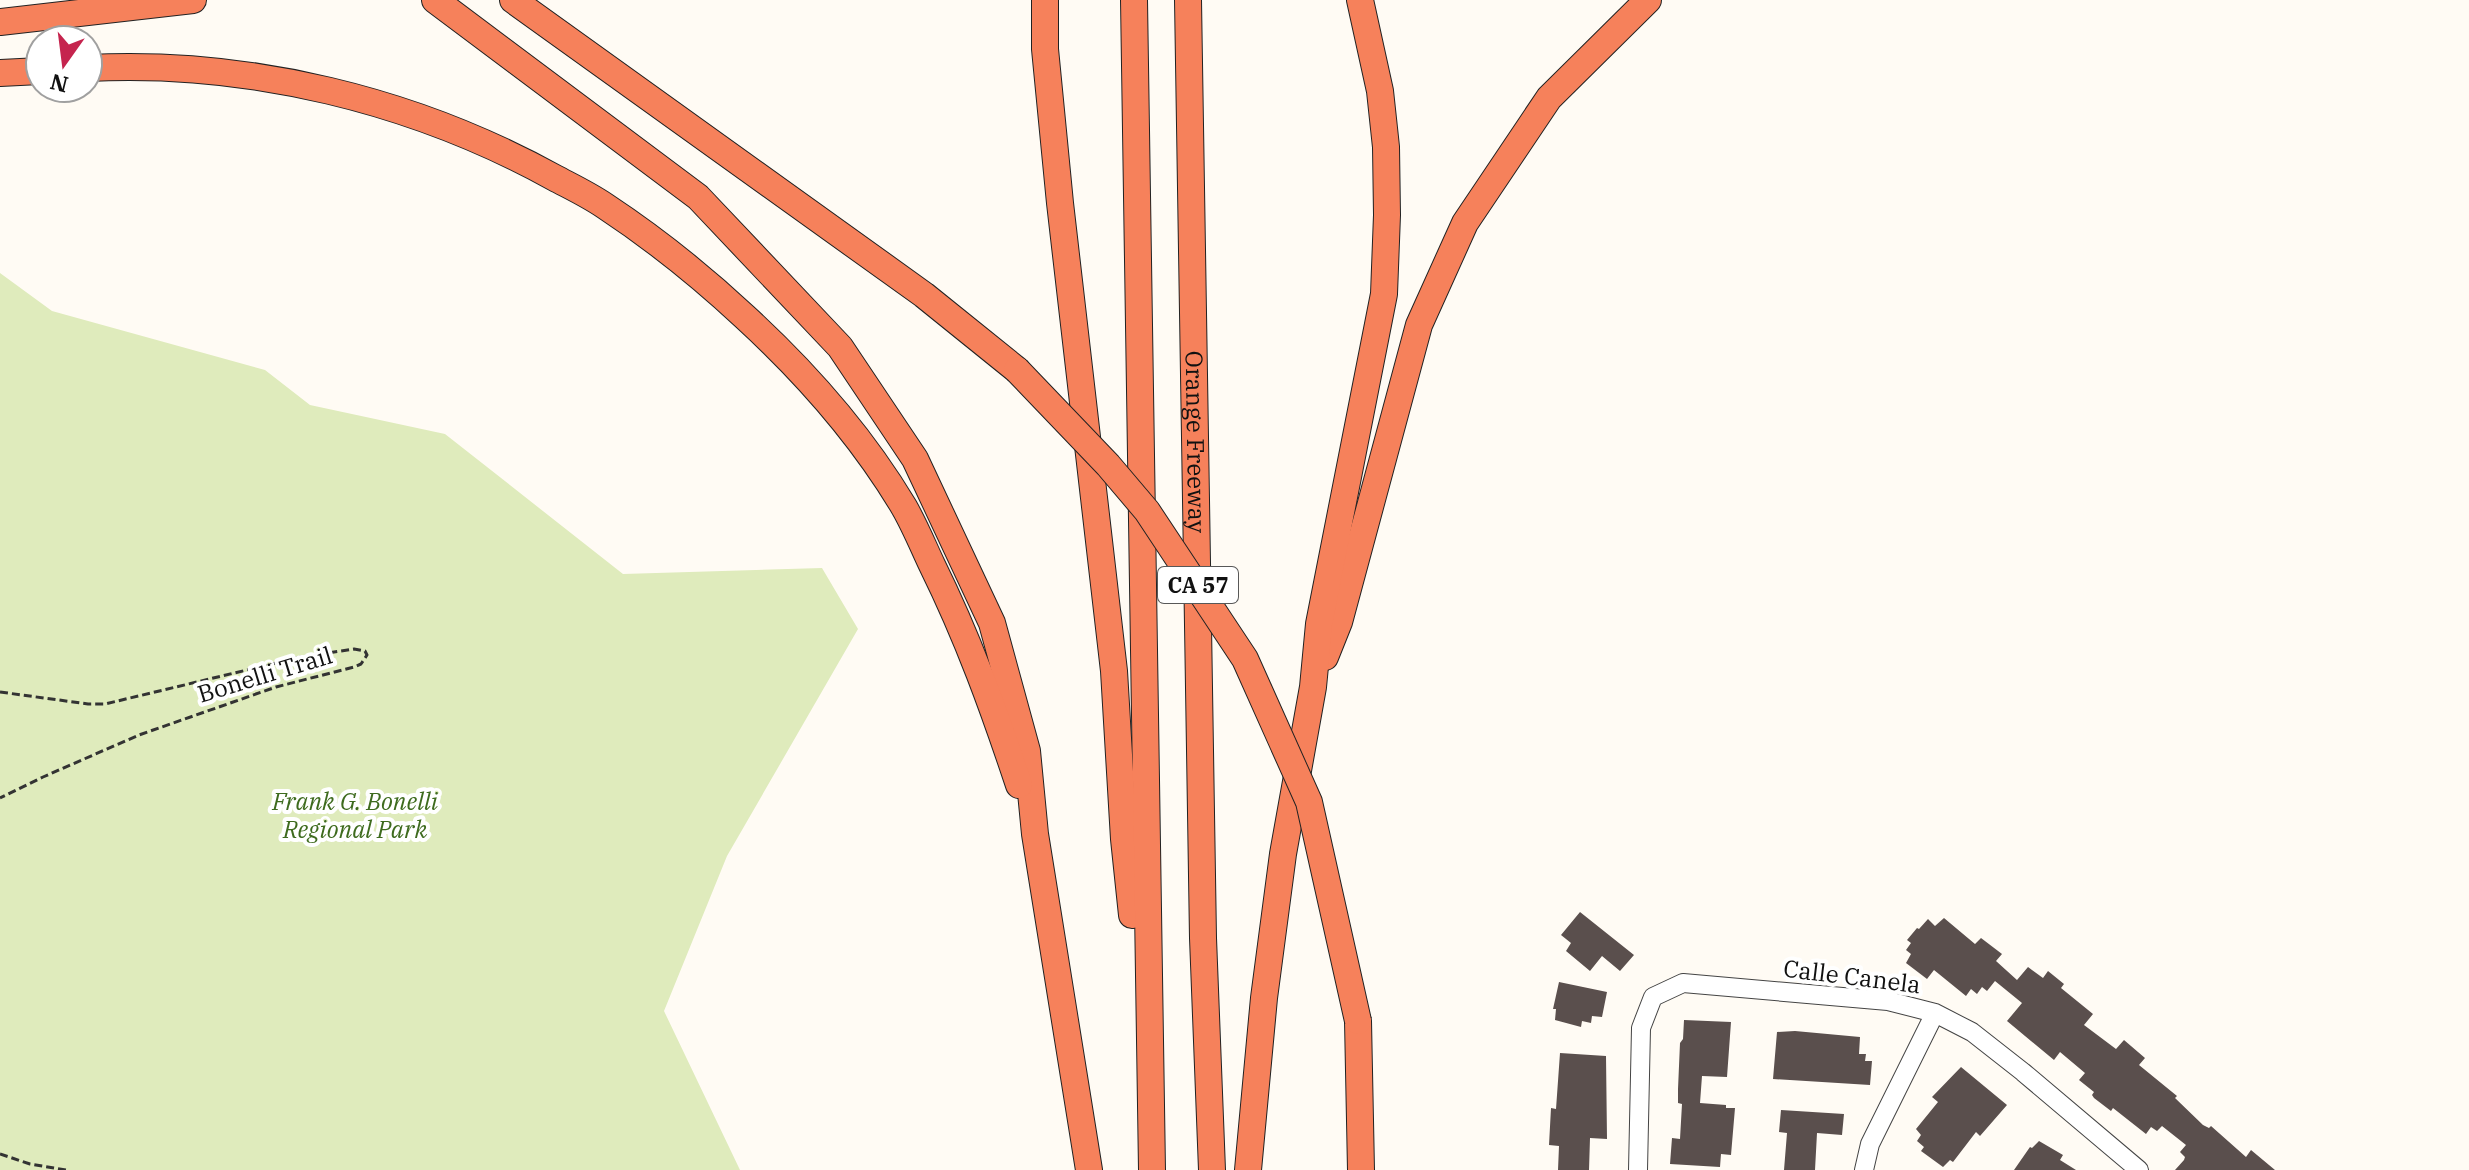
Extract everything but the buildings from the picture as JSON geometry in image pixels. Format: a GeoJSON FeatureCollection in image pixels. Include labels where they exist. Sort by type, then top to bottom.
{"type":"FeatureCollection","features":[{"type":"Feature","properties":{"kind":"highway"},"geometry":{"type":"LineString","coordinates":[[0,22],[193,0]]}},
{"type":"Feature","properties":{"kind":"highway"},"geometry":{"type":"LineString","coordinates":[[435,0],[698,197],[840,347],[915,459],[992,623],[1027,751],[1035,834],[1089,1170]]}},
{"type":"Feature","properties":{"kind":"highway"},"geometry":{"type":"LineString","coordinates":[[513,0],[924,295],[1017,370],[1108,465],[1147,511],[1245,659],[1309,802],[1358,1021],[1361,1170]]}},
{"type":"Feature","properties":{"kind":"highway"},"geometry":{"type":"LineString","coordinates":[[1045,0],[1045,49],[1051,113],[1114,671],[1124,839],[1150,1086]]}},
{"type":"Feature","properties":{"kind":"highway","name":"CA 57"},"geometry":{"type":"LineString","coordinates":[[1134,0],[1152,1170]]}},
{"type":"Feature","properties":{"kind":"highway","name":"Orange Freeway"},"geometry":{"type":"LineString","coordinates":[[1188,0],[1203,938],[1212,1170]]}},
{"type":"Feature","properties":{"kind":"highway"},"geometry":{"type":"LineString","coordinates":[[1248,1170],[1277,897],[1313,687],[1319,624],[1384,294],[1386,147],[1380,91],[1360,0]]}},
{"type":"Feature","properties":{"kind":"highway"},"geometry":{"type":"LineString","coordinates":[[1313,687],[1339,622],[1419,325],[1465,223],[1549,98],[1648,0]]}},
{"type":"Feature","properties":{"kind":"highway"},"geometry":{"type":"LineString","coordinates":[[104,68],[222,71],[308,85],[428,119],[506,151],[603,204],[696,271],[792,360],[856,436],[905,509],[971,646],[1035,834]]}},
{"type":"Feature","properties":{"kind":"highway"},"geometry":{"type":"LineString","coordinates":[[0,73],[24,72]]}},
{"type":"Feature","properties":{"kind":"street","name":"Calle Canela"},"geometry":{"type":"LineString","coordinates":[[1638,1170],[1641,1028],[1653,997],[1683,983],[1888,1001],[1935,1013],[1972,1032],[2023,1072],[2116,1163],[2139,1170]]}},
{"type":"Feature","properties":{"kind":"street"},"geometry":{"type":"LineString","coordinates":[[1864,1170],[1870,1144],[1935,1013]]}},
{"type":"Feature","properties":{"kind":"path","name":"Bonelli Trail"},"geometry":{"type":"LineString","coordinates":[[0,692],[105,704],[301,657],[354,649],[365,651],[367,655],[361,664],[354,667],[253,694],[109,747],[0,798]]}},
{"type":"Feature","properties":{"kind":"path"},"geometry":{"type":"LineString","coordinates":[[0,1154],[30,1164],[66,1170]]}},
{"type":"Feature","properties":{"kind":"green space","name":"Frank G. Bonelli Regional Park"},"geometry":{"type":"Polygon","coordinates":[[[0,273],[52,311],[265,370],[310,405],[445,434],[623,574],[822,568],[858,629],[727,856],[664,1011],[740,1170],[0,1170],[0,273]]]}}]}
